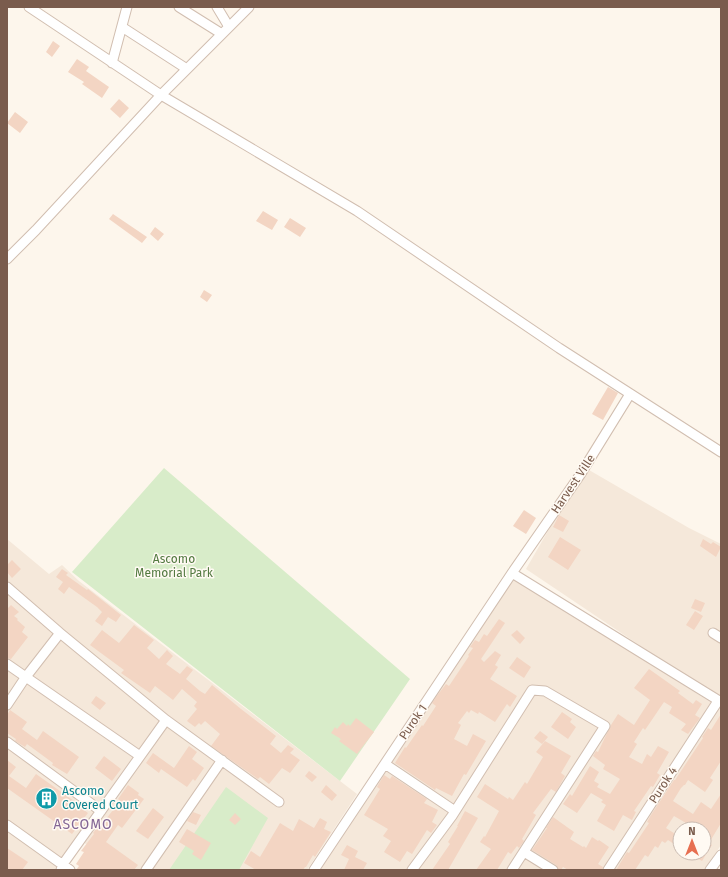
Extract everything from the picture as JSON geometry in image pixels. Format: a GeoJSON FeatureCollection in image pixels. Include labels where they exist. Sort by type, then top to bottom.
{"type":"FeatureCollection","features":[{"type":"Feature","properties":{"kind":"street"},"geometry":{"type":"LineString","coordinates":[[29,7],[161,95],[357,211],[559,348],[721,452]]}},
{"type":"Feature","properties":{"kind":"street"},"geometry":{"type":"LineString","coordinates":[[112,63],[127,7]]}},
{"type":"Feature","properties":{"kind":"street"},"geometry":{"type":"LineString","coordinates":[[179,7],[222,34]]}},
{"type":"Feature","properties":{"kind":"street"},"geometry":{"type":"LineString","coordinates":[[216,7],[229,27]]}},
{"type":"Feature","properties":{"kind":"street"},"geometry":{"type":"LineString","coordinates":[[7,259],[36,230],[161,95],[250,7]]}},
{"type":"Feature","properties":{"kind":"street"},"geometry":{"type":"LineString","coordinates":[[122,27],[187,69]]}},
{"type":"Feature","properties":{"kind":"street","name":"Harvest Ville"},"geometry":{"type":"LineString","coordinates":[[512,573],[580,475],[630,394]]}},
{"type":"Feature","properties":{"kind":"street"},"geometry":{"type":"LineString","coordinates":[[512,573],[720,702]]}},
{"type":"Feature","properties":{"kind":"street","name":"Purok 1"},"geometry":{"type":"LineString","coordinates":[[314,870],[512,573]]}},
{"type":"Feature","properties":{"kind":"street"},"geometry":{"type":"LineString","coordinates":[[7,587],[60,633],[166,720],[279,802]]}},
{"type":"Feature","properties":{"kind":"street"},"geometry":{"type":"LineString","coordinates":[[7,705],[25,678],[60,633]]}},
{"type":"Feature","properties":{"kind":"street"},"geometry":{"type":"LineString","coordinates":[[7,664],[25,678],[140,756]]}},
{"type":"Feature","properties":{"kind":"street"},"geometry":{"type":"LineString","coordinates":[[412,870],[455,811],[532,690],[545,691],[605,726],[512,870]]}},
{"type":"Feature","properties":{"kind":"street","name":"Purok 4"},"geometry":{"type":"LineString","coordinates":[[608,870],[720,702]]}},
{"type":"Feature","properties":{"kind":"street"},"geometry":{"type":"LineString","coordinates":[[7,825],[65,868],[101,811],[166,720]]}},
{"type":"Feature","properties":{"kind":"street"},"geometry":{"type":"LineString","coordinates":[[7,742],[101,811]]}},
{"type":"Feature","properties":{"kind":"street"},"geometry":{"type":"LineString","coordinates":[[146,870],[222,760]]}},
{"type":"Feature","properties":{"kind":"street"},"geometry":{"type":"LineString","coordinates":[[385,764],[455,811]]}},
{"type":"Feature","properties":{"kind":"street"},"geometry":{"type":"LineString","coordinates":[[524,852],[553,870]]}},
{"type":"Feature","properties":{"kind":"street"},"geometry":{"type":"LineString","coordinates":[[710,870],[721,855]]}},
{"type":"Feature","properties":{"kind":"shaded area"},"geometry":{"type":"Polygon","coordinates":[[[589,470],[689,528],[721,544],[721,700],[526,569],[559,512],[589,470]]]}},
{"type":"Feature","properties":{"kind":"shaded area"},"geometry":{"type":"Polygon","coordinates":[[[7,539],[49,574],[62,565],[79,581],[357,794],[307,870],[149,870],[222,763],[7,583],[7,539]]]}},
{"type":"Feature","properties":{"kind":"shaded area"},"geometry":{"type":"Polygon","coordinates":[[[513,576],[721,709],[721,845],[712,858],[712,821],[672,821],[672,861],[710,861],[704,870],[315,870],[498,603],[513,576]]]}},
{"type":"Feature","properties":{"kind":"shaded area"},"geometry":{"type":"Polygon","coordinates":[[[7,590],[163,719],[58,870],[7,870],[7,590]]]}},
{"type":"Feature","properties":{"kind":"shaded area"},"geometry":{"type":"Polygon","coordinates":[[[167,724],[219,758],[140,870],[98,870],[106,859],[82,841],[167,724]]]}},
{"type":"Feature","properties":{"kind":"green space","name":"Ascomo Memorial Park"},"geometry":{"type":"Polygon","coordinates":[[[164,468],[410,679],[340,781],[72,572],[164,468]]]}},
{"type":"Feature","properties":{"kind":"green space"},"geometry":{"type":"Polygon","coordinates":[[[226,787],[268,818],[239,870],[169,870],[226,787]]]}},
{"type":"Feature","properties":{"kind":"building"},"geometry":{"type":"Polygon","coordinates":[[[53,41],[60,46],[52,57],[46,52],[53,41]]]}},
{"type":"Feature","properties":{"kind":"building"},"geometry":{"type":"Polygon","coordinates":[[[77,59],[89,67],[86,71],[109,87],[102,98],[82,84],[84,82],[68,72],[77,59]]]}},
{"type":"Feature","properties":{"kind":"building"},"geometry":{"type":"Polygon","coordinates":[[[119,99],[129,108],[120,118],[110,109],[119,99]]]}},
{"type":"Feature","properties":{"kind":"building"},"geometry":{"type":"Polygon","coordinates":[[[15,112],[28,122],[20,133],[7,123],[15,112]]]}},
{"type":"Feature","properties":{"kind":"building"},"geometry":{"type":"Polygon","coordinates":[[[263,211],[278,220],[272,230],[256,221],[263,211]]]}},
{"type":"Feature","properties":{"kind":"building"},"geometry":{"type":"Polygon","coordinates":[[[113,214],[147,237],[142,243],[109,219],[113,214]]]}},
{"type":"Feature","properties":{"kind":"building"},"geometry":{"type":"Polygon","coordinates":[[[290,218],[306,228],[300,237],[284,227],[290,218]]]}},
{"type":"Feature","properties":{"kind":"building"},"geometry":{"type":"Polygon","coordinates":[[[155,227],[164,234],[158,241],[150,234],[155,227]]]}},
{"type":"Feature","properties":{"kind":"building"},"geometry":{"type":"Polygon","coordinates":[[[204,290],[212,295],[207,302],[200,297],[204,290]]]}},
{"type":"Feature","properties":{"kind":"building"},"geometry":{"type":"Polygon","coordinates":[[[608,387],[618,393],[603,420],[592,414],[608,387]]]}},
{"type":"Feature","properties":{"kind":"building"},"geometry":{"type":"Polygon","coordinates":[[[524,510],[536,518],[526,534],[513,526],[524,510]]]}},
{"type":"Feature","properties":{"kind":"building"},"geometry":{"type":"Polygon","coordinates":[[[559,515],[569,521],[563,532],[553,527],[559,515]]]}},
{"type":"Feature","properties":{"kind":"building"},"geometry":{"type":"Polygon","coordinates":[[[560,537],[581,550],[568,570],[548,557],[560,537]]]}},
{"type":"Feature","properties":{"kind":"building"},"geometry":{"type":"Polygon","coordinates":[[[703,539],[711,544],[713,542],[721,547],[716,557],[700,546],[703,539]]]}},
{"type":"Feature","properties":{"kind":"building"},"geometry":{"type":"Polygon","coordinates":[[[12,560],[21,569],[12,578],[7,572],[7,565],[12,560]]]}},
{"type":"Feature","properties":{"kind":"building"},"geometry":{"type":"Polygon","coordinates":[[[62,569],[68,573],[66,575],[87,590],[88,589],[121,615],[116,622],[108,617],[102,626],[95,621],[102,612],[97,607],[69,587],[64,594],[58,589],[63,582],[56,577],[62,569]]]}},
{"type":"Feature","properties":{"kind":"building"},"geometry":{"type":"Polygon","coordinates":[[[695,599],[705,603],[701,612],[691,608],[695,599]]]}},
{"type":"Feature","properties":{"kind":"building"},"geometry":{"type":"Polygon","coordinates":[[[11,605],[19,612],[14,616],[25,627],[22,632],[28,637],[11,659],[7,658],[7,609],[11,605]]]}},
{"type":"Feature","properties":{"kind":"building"},"geometry":{"type":"Polygon","coordinates":[[[695,611],[703,616],[694,630],[686,625],[695,611]]]}},
{"type":"Feature","properties":{"kind":"building"},"geometry":{"type":"Polygon","coordinates":[[[499,619],[505,623],[481,659],[484,662],[495,651],[501,655],[495,665],[498,667],[490,679],[517,696],[510,707],[507,704],[495,722],[479,712],[478,714],[471,710],[469,713],[467,711],[458,723],[461,725],[454,739],[467,746],[473,734],[486,741],[466,775],[464,774],[452,796],[436,788],[435,790],[395,763],[405,747],[406,748],[422,725],[423,726],[436,706],[432,703],[436,697],[446,684],[449,686],[469,656],[468,655],[473,648],[470,647],[475,640],[479,642],[484,634],[487,636],[499,619]]]}},
{"type":"Feature","properties":{"kind":"building"},"geometry":{"type":"Polygon","coordinates":[[[134,625],[154,640],[147,648],[159,659],[167,650],[173,656],[166,664],[180,674],[187,666],[193,670],[186,679],[200,691],[205,694],[212,685],[276,736],[270,744],[281,753],[288,745],[294,749],[290,753],[300,760],[290,773],[282,768],[269,784],[260,777],[258,779],[211,746],[220,734],[205,721],[201,725],[199,723],[195,727],[187,721],[197,709],[194,706],[197,702],[182,689],[173,700],[155,686],[150,693],[121,673],[124,670],[90,645],[102,630],[119,643],[134,625]]]}},
{"type":"Feature","properties":{"kind":"building"},"geometry":{"type":"Polygon","coordinates":[[[517,630],[525,638],[520,644],[511,635],[517,630]]]}},
{"type":"Feature","properties":{"kind":"building"},"geometry":{"type":"Polygon","coordinates":[[[517,657],[531,667],[524,678],[509,668],[517,657]]]}},
{"type":"Feature","properties":{"kind":"building"},"geometry":{"type":"Polygon","coordinates":[[[649,669],[680,691],[678,693],[693,704],[696,700],[702,704],[695,715],[700,718],[688,734],[681,730],[686,724],[669,713],[672,707],[664,702],[645,730],[643,728],[634,742],[637,744],[629,757],[642,764],[647,754],[651,757],[658,746],[669,752],[657,773],[660,775],[653,787],[651,786],[634,811],[636,812],[632,820],[623,815],[614,831],[597,821],[606,805],[601,802],[603,800],[591,793],[577,813],[563,804],[570,794],[572,796],[590,766],[599,772],[594,781],[599,784],[597,787],[610,794],[620,779],[603,769],[605,765],[593,756],[596,751],[598,752],[618,714],[634,725],[650,700],[634,688],[649,669]]]}},
{"type":"Feature","properties":{"kind":"building"},"geometry":{"type":"Polygon","coordinates":[[[96,696],[106,703],[100,710],[91,703],[96,696]]]}},
{"type":"Feature","properties":{"kind":"building"},"geometry":{"type":"Polygon","coordinates":[[[10,710],[27,722],[22,729],[37,740],[43,731],[79,757],[67,774],[52,765],[53,763],[27,744],[25,747],[15,741],[16,739],[7,733],[7,715],[10,710]]]}},
{"type":"Feature","properties":{"kind":"building"},"geometry":{"type":"Polygon","coordinates":[[[562,712],[572,719],[570,722],[576,727],[568,739],[551,727],[562,712]]]}},
{"type":"Feature","properties":{"kind":"building"},"geometry":{"type":"Polygon","coordinates":[[[721,714],[721,761],[710,778],[713,780],[705,792],[688,780],[673,801],[693,814],[701,802],[711,809],[721,794],[721,823],[712,838],[712,821],[683,821],[674,816],[666,828],[672,832],[672,843],[668,840],[665,843],[662,841],[658,848],[655,846],[648,857],[645,855],[635,870],[616,870],[627,852],[629,853],[649,823],[647,822],[651,815],[703,738],[702,737],[708,728],[711,730],[721,714]]]}},
{"type":"Feature","properties":{"kind":"building"},"geometry":{"type":"Polygon","coordinates":[[[356,718],[374,732],[357,754],[339,741],[341,739],[331,733],[335,727],[337,729],[343,722],[347,726],[348,724],[350,726],[356,718]]]}},
{"type":"Feature","properties":{"kind":"building"},"geometry":{"type":"Polygon","coordinates":[[[540,731],[548,737],[542,744],[534,738],[540,731]]]}},
{"type":"Feature","properties":{"kind":"building"},"geometry":{"type":"Polygon","coordinates":[[[545,741],[571,756],[561,773],[565,776],[556,792],[551,789],[533,813],[536,815],[522,839],[524,841],[519,848],[517,846],[511,854],[508,852],[497,870],[476,870],[491,849],[480,842],[484,836],[485,837],[499,811],[477,797],[485,784],[508,799],[509,797],[513,800],[525,782],[527,784],[543,757],[536,752],[545,741]]]}},
{"type":"Feature","properties":{"kind":"building"},"geometry":{"type":"Polygon","coordinates":[[[189,746],[197,752],[192,759],[204,768],[195,781],[193,779],[187,787],[161,769],[159,773],[146,763],[153,753],[174,768],[189,746]]]}},
{"type":"Feature","properties":{"kind":"building"},"geometry":{"type":"Polygon","coordinates":[[[104,756],[121,769],[112,781],[95,768],[104,756]]]}},
{"type":"Feature","properties":{"kind":"building","name":"Ascomo Covered Court"},"geometry":{"type":"Polygon","coordinates":[[[7,760],[16,767],[9,776],[26,788],[36,774],[74,801],[73,802],[88,813],[72,834],[7,788],[7,760]]]}},
{"type":"Feature","properties":{"kind":"building"},"geometry":{"type":"Polygon","coordinates":[[[309,771],[317,777],[312,782],[305,776],[309,771]]]}},
{"type":"Feature","properties":{"kind":"building"},"geometry":{"type":"Polygon","coordinates":[[[384,775],[390,779],[392,776],[427,799],[424,803],[438,810],[432,822],[437,825],[431,833],[427,830],[412,854],[407,851],[400,862],[384,852],[391,841],[383,836],[388,829],[364,815],[380,789],[377,787],[384,775]]]}},
{"type":"Feature","properties":{"kind":"building"},"geometry":{"type":"Polygon","coordinates":[[[128,785],[139,793],[138,795],[144,799],[122,828],[118,825],[106,842],[138,865],[134,870],[76,870],[79,866],[76,864],[84,852],[81,851],[104,818],[106,819],[120,801],[118,799],[128,785]]]}},
{"type":"Feature","properties":{"kind":"building"},"geometry":{"type":"Polygon","coordinates":[[[326,785],[337,795],[332,801],[321,792],[326,785]]]}},
{"type":"Feature","properties":{"kind":"building"},"geometry":{"type":"Polygon","coordinates":[[[153,808],[164,817],[148,839],[136,831],[153,808]]]}},
{"type":"Feature","properties":{"kind":"building"},"geometry":{"type":"Polygon","coordinates":[[[465,811],[478,818],[448,870],[432,870],[450,844],[448,842],[465,811]]]}},
{"type":"Feature","properties":{"kind":"building"},"geometry":{"type":"Polygon","coordinates":[[[193,812],[201,815],[196,825],[187,821],[193,812]]]}},
{"type":"Feature","properties":{"kind":"building"},"geometry":{"type":"Polygon","coordinates":[[[235,813],[241,819],[235,825],[229,820],[235,813]]]}},
{"type":"Feature","properties":{"kind":"building"},"geometry":{"type":"Polygon","coordinates":[[[553,817],[574,832],[570,839],[583,847],[584,846],[586,848],[592,837],[609,847],[598,864],[603,867],[602,870],[568,870],[563,867],[559,870],[556,865],[532,850],[553,817]]]}},
{"type":"Feature","properties":{"kind":"building"},"geometry":{"type":"Polygon","coordinates":[[[320,818],[327,822],[324,829],[331,832],[315,857],[313,855],[303,870],[256,870],[244,863],[251,851],[260,857],[280,823],[293,831],[299,819],[314,828],[320,818]]]}},
{"type":"Feature","properties":{"kind":"building"},"geometry":{"type":"Polygon","coordinates":[[[187,829],[211,843],[201,860],[192,854],[194,851],[179,842],[187,829]]]}},
{"type":"Feature","properties":{"kind":"building"},"geometry":{"type":"Polygon","coordinates":[[[347,845],[358,851],[355,857],[367,863],[363,870],[344,870],[349,859],[341,855],[347,845]]]}},
{"type":"Feature","properties":{"kind":"building"},"geometry":{"type":"Polygon","coordinates":[[[7,848],[28,862],[22,870],[7,870],[7,848]]]}},
{"type":"Feature","properties":{"kind":"place","name":"Ascomo Covered Court"},"geometry":{"type":"Point","coordinates":[47,798]}},
{"type":"Feature","properties":{"kind":"district","name":"ASCOMO"},"geometry":{"type":"Point","coordinates":[83,824]}}]}
